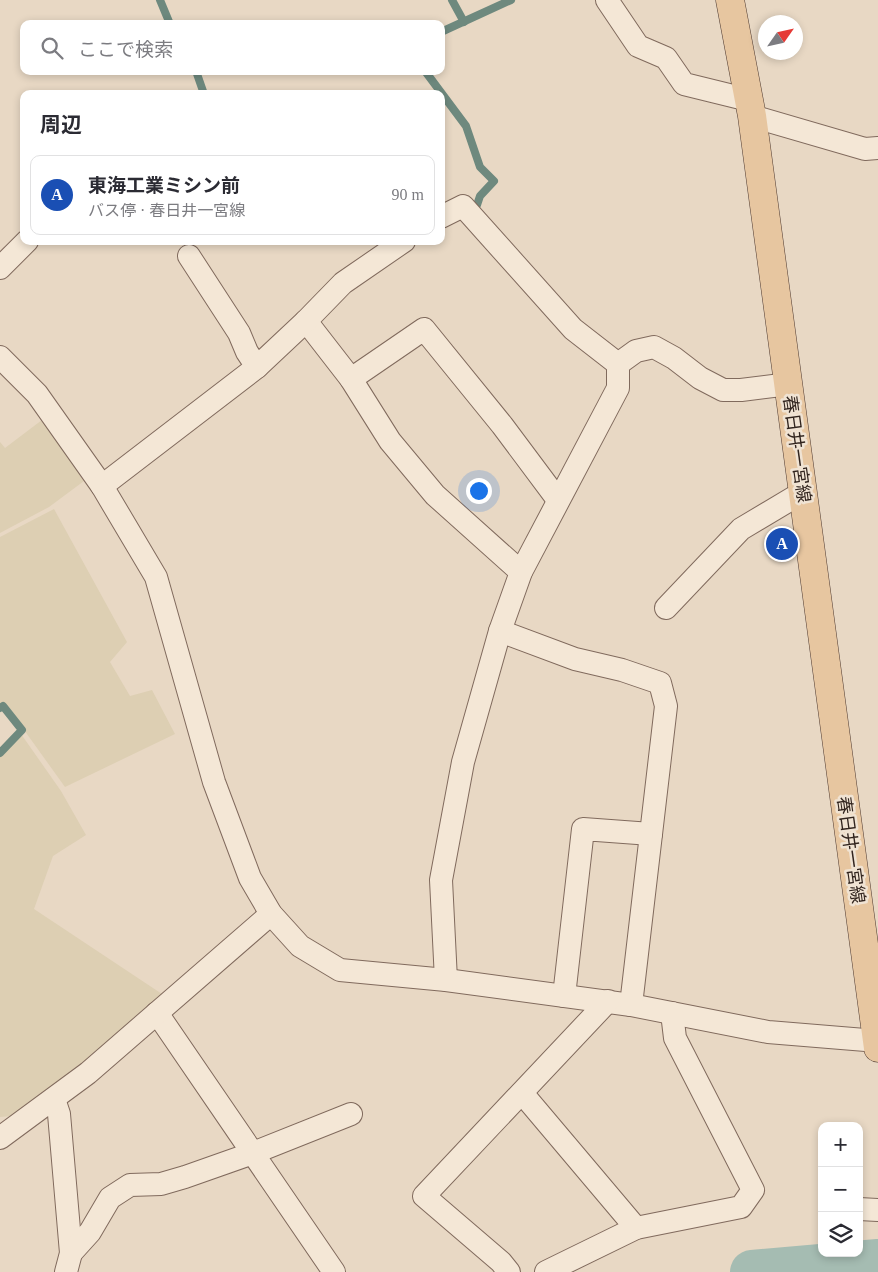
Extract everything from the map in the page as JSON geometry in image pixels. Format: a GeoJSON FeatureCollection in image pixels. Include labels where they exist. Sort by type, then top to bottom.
{"type":"FeatureCollection","features":[{"type":"Feature","properties":{"kind":"main road","name":"春日井一宮線"},"geometry":{"type":"LineString","coordinates":[[730,0],[751,108],[878,1044]]}},
{"type":"Feature","properties":{"kind":"street"},"geometry":{"type":"LineString","coordinates":[[606,0],[638,46],[666,58],[684,84],[865,149],[878,148]]}},
{"type":"Feature","properties":{"kind":"street"},"geometry":{"type":"LineString","coordinates":[[445,215],[464,206],[573,329],[618,364]]}},
{"type":"Feature","properties":{"kind":"street"},"geometry":{"type":"LineString","coordinates":[[0,268],[23,245]]}},
{"type":"Feature","properties":{"kind":"street"},"geometry":{"type":"LineString","coordinates":[[102,486],[257,367],[306,321],[342,283],[398,245]]}},
{"type":"Feature","properties":{"kind":"street"},"geometry":{"type":"LineString","coordinates":[[189,256],[239,333],[247,352],[257,367]]}},
{"type":"Feature","properties":{"kind":"street"},"geometry":{"type":"LineString","coordinates":[[306,321],[351,379],[390,441],[435,495],[521,572]]}},
{"type":"Feature","properties":{"kind":"street"},"geometry":{"type":"LineString","coordinates":[[351,379],[424,330],[502,425],[558,500]]}},
{"type":"Feature","properties":{"kind":"street"},"geometry":{"type":"LineString","coordinates":[[618,364],[636,351],[654,347],[674,358],[700,378],[722,390],[741,390],[788,384]]}},
{"type":"Feature","properties":{"kind":"street"},"geometry":{"type":"LineString","coordinates":[[0,357],[37,394],[102,486],[156,577],[214,782],[250,878],[271,914],[300,946],[340,970],[446,980],[608,1001],[768,1032],[878,1044]]}},
{"type":"Feature","properties":{"kind":"street"},"geometry":{"type":"LineString","coordinates":[[446,980],[441,880],[463,762],[500,631],[521,572],[618,388],[618,364]]}},
{"type":"Feature","properties":{"kind":"street"},"geometry":{"type":"LineString","coordinates":[[666,608],[741,529],[803,492]]}},
{"type":"Feature","properties":{"kind":"street"},"geometry":{"type":"LineString","coordinates":[[500,631],[575,659],[622,670],[660,683],[666,706],[631,1005]]}},
{"type":"Feature","properties":{"kind":"street"},"geometry":{"type":"LineString","coordinates":[[564,996],[583,828],[651,834]]}},
{"type":"Feature","properties":{"kind":"street"},"geometry":{"type":"LineString","coordinates":[[0,1138],[88,1074],[271,914]]}},
{"type":"Feature","properties":{"kind":"street"},"geometry":{"type":"LineString","coordinates":[[509,1272],[501,1262],[424,1196],[608,1001]]}},
{"type":"Feature","properties":{"kind":"street"},"geometry":{"type":"LineString","coordinates":[[157,1013],[334,1272]]}},
{"type":"Feature","properties":{"kind":"street"},"geometry":{"type":"LineString","coordinates":[[546,1272],[636,1228],[741,1207],[753,1190],[675,1038],[672,1013]]}},
{"type":"Feature","properties":{"kind":"street"},"geometry":{"type":"LineString","coordinates":[[522,1093],[636,1228]]}},
{"type":"Feature","properties":{"kind":"street"},"geometry":{"type":"LineString","coordinates":[[54,1099],[59,1114],[69,1263]]}},
{"type":"Feature","properties":{"kind":"street"},"geometry":{"type":"LineString","coordinates":[[69,1263],[110,1198],[130,1186],[160,1184],[253,1153],[352,1114]]}},
{"type":"Feature","properties":{"kind":"street"},"geometry":{"type":"LineString","coordinates":[[863,1210],[878,1210]]}},
{"type":"Feature","properties":{"kind":"shaded area"},"geometry":{"type":"Polygon","coordinates":[[[42,420],[84,481],[49,507],[0,533],[0,442],[5,448],[42,420]]]}},
{"type":"Feature","properties":{"kind":"shaded area"},"geometry":{"type":"Polygon","coordinates":[[[54,509],[127,642],[110,662],[130,696],[152,690],[175,734],[65,787],[4,702],[0,705],[0,537],[54,509]]]}},
{"type":"Feature","properties":{"kind":"shaded area"},"geometry":{"type":"Polygon","coordinates":[[[21,734],[61,791],[86,835],[53,856],[34,909],[162,994],[83,1063],[12,1116],[0,1117],[0,756],[21,734]]]}},
{"type":"Feature","properties":{"kind":"waterway"},"geometry":{"type":"LineString","coordinates":[[160,0],[168,20]]}},
{"type":"Feature","properties":{"kind":"waterway"},"geometry":{"type":"LineString","coordinates":[[452,0],[464,22]]}},
{"type":"Feature","properties":{"kind":"waterway"},"geometry":{"type":"LineString","coordinates":[[445,30],[511,0]]}},
{"type":"Feature","properties":{"kind":"waterway"},"geometry":{"type":"LineString","coordinates":[[197,75],[203,90]]}},
{"type":"Feature","properties":{"kind":"waterway"},"geometry":{"type":"LineString","coordinates":[[428,75],[439,90]]}},
{"type":"Feature","properties":{"kind":"waterway"},"geometry":{"type":"LineString","coordinates":[[445,98],[466,126],[480,167],[494,181],[480,196],[477,205],[474,207]]}},
{"type":"Feature","properties":{"kind":"waterway"},"geometry":{"type":"LineString","coordinates":[[0,708],[3,706],[22,730],[0,753]]}},
{"type":"Feature","properties":{"kind":"waterway"},"geometry":{"type":"LineString","coordinates":[[752,1272],[878,1261]]}},
{"type":"Feature","properties":{"kind":"place","name":"東海工業ミシン前"},"geometry":{"type":"Point","coordinates":[782,544]}}]}
